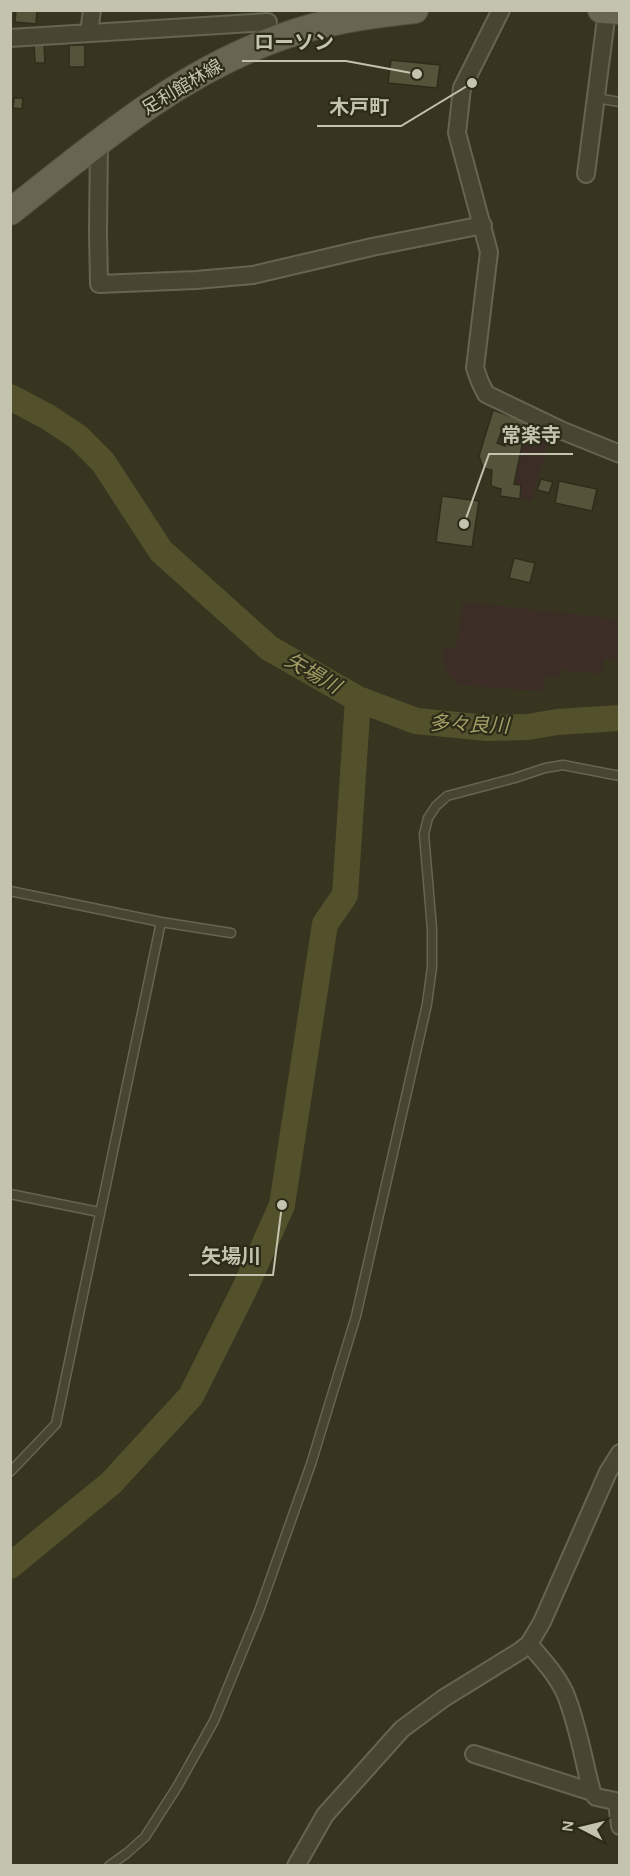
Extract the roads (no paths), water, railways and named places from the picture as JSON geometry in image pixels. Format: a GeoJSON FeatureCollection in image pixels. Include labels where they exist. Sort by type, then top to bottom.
{"type":"FeatureCollection","features":[{"type":"Feature","properties":{"kind":"main road","name":"足利館林線"},"geometry":{"type":"LineString","coordinates":[[10,212],[99,141],[180,85],[240,53],[272,23],[415,10]]}},
{"type":"Feature","properties":{"kind":"main road"},"geometry":{"type":"LineString","coordinates":[[601,10],[620,11]]}},
{"type":"Feature","properties":{"kind":"street"},"geometry":{"type":"LineString","coordinates":[[89,32],[92,10]]}},
{"type":"Feature","properties":{"kind":"street"},"geometry":{"type":"LineString","coordinates":[[501,10],[462,88],[457,133],[483,225],[490,264],[475,368],[486,394],[563,431],[620,454]]}},
{"type":"Feature","properties":{"kind":"street"},"geometry":{"type":"LineString","coordinates":[[586,174],[608,11]]}},
{"type":"Feature","properties":{"kind":"street"},"geometry":{"type":"LineString","coordinates":[[10,38],[272,23]]}},
{"type":"Feature","properties":{"kind":"street"},"geometry":{"type":"LineString","coordinates":[[99,141],[99,284],[253,275],[372,247],[483,225]]}},
{"type":"Feature","properties":{"kind":"street"},"geometry":{"type":"LineString","coordinates":[[296,1866],[325,1815],[402,1729],[420,1714],[529,1644],[542,1622],[608,1472],[620,1453]]}},
{"type":"Feature","properties":{"kind":"street"},"geometry":{"type":"LineString","coordinates":[[529,1644],[557,1678],[575,1724],[592,1792],[596,1797],[618,1802],[620,1826]]}},
{"type":"Feature","properties":{"kind":"street"},"geometry":{"type":"LineString","coordinates":[[474,1754],[592,1792]]}},
{"type":"Feature","properties":{"kind":"lane"},"geometry":{"type":"LineString","coordinates":[[596,98],[620,102]]}},
{"type":"Feature","properties":{"kind":"lane"},"geometry":{"type":"LineString","coordinates":[[109,1866],[136,1846],[156,1823],[214,1721],[259,1611],[330,1406],[356,1316],[427,1004],[432,967],[432,929],[424,834],[428,818],[447,796],[544,768],[563,765],[620,776]]}},
{"type":"Feature","properties":{"kind":"lane"},"geometry":{"type":"LineString","coordinates":[[10,891],[161,922],[231,933]]}},
{"type":"Feature","properties":{"kind":"lane"},"geometry":{"type":"LineString","coordinates":[[10,1472],[56,1424],[161,922]]}},
{"type":"Feature","properties":{"kind":"lane"},"geometry":{"type":"LineString","coordinates":[[10,1194],[99,1212]]}},
{"type":"Feature","properties":{"kind":"waterway","name":"矢場川"},"geometry":{"type":"LineString","coordinates":[[10,397],[48,417],[78,437],[103,462],[161,551],[269,648],[358,699],[416,721],[487,728],[528,727],[557,722],[620,718]]}},
{"type":"Feature","properties":{"kind":"waterway","name":"矢場川"},"geometry":{"type":"LineString","coordinates":[[10,1566],[111,1483],[191,1396],[244,1290],[282,1205],[325,924],[345,895],[358,699]]}},
{"type":"Feature","properties":{"kind":"place","name":"ローソン"},"geometry":{"type":"Point","coordinates":[417,74]}},
{"type":"Feature","properties":{"kind":"place","name":"木戸町"},"geometry":{"type":"Point","coordinates":[472,83]}},
{"type":"Feature","properties":{"kind":"place","name":"常楽寺"},"geometry":{"type":"Point","coordinates":[464,524]}},
{"type":"Feature","properties":{"kind":"place","name":"矢場川"},"geometry":{"type":"Point","coordinates":[282,1205]}},
{"type":"Feature","properties":{"kind":"water label","name":"多々良川"},"geometry":{"type":"Point","coordinates":[469,724]}}]}
